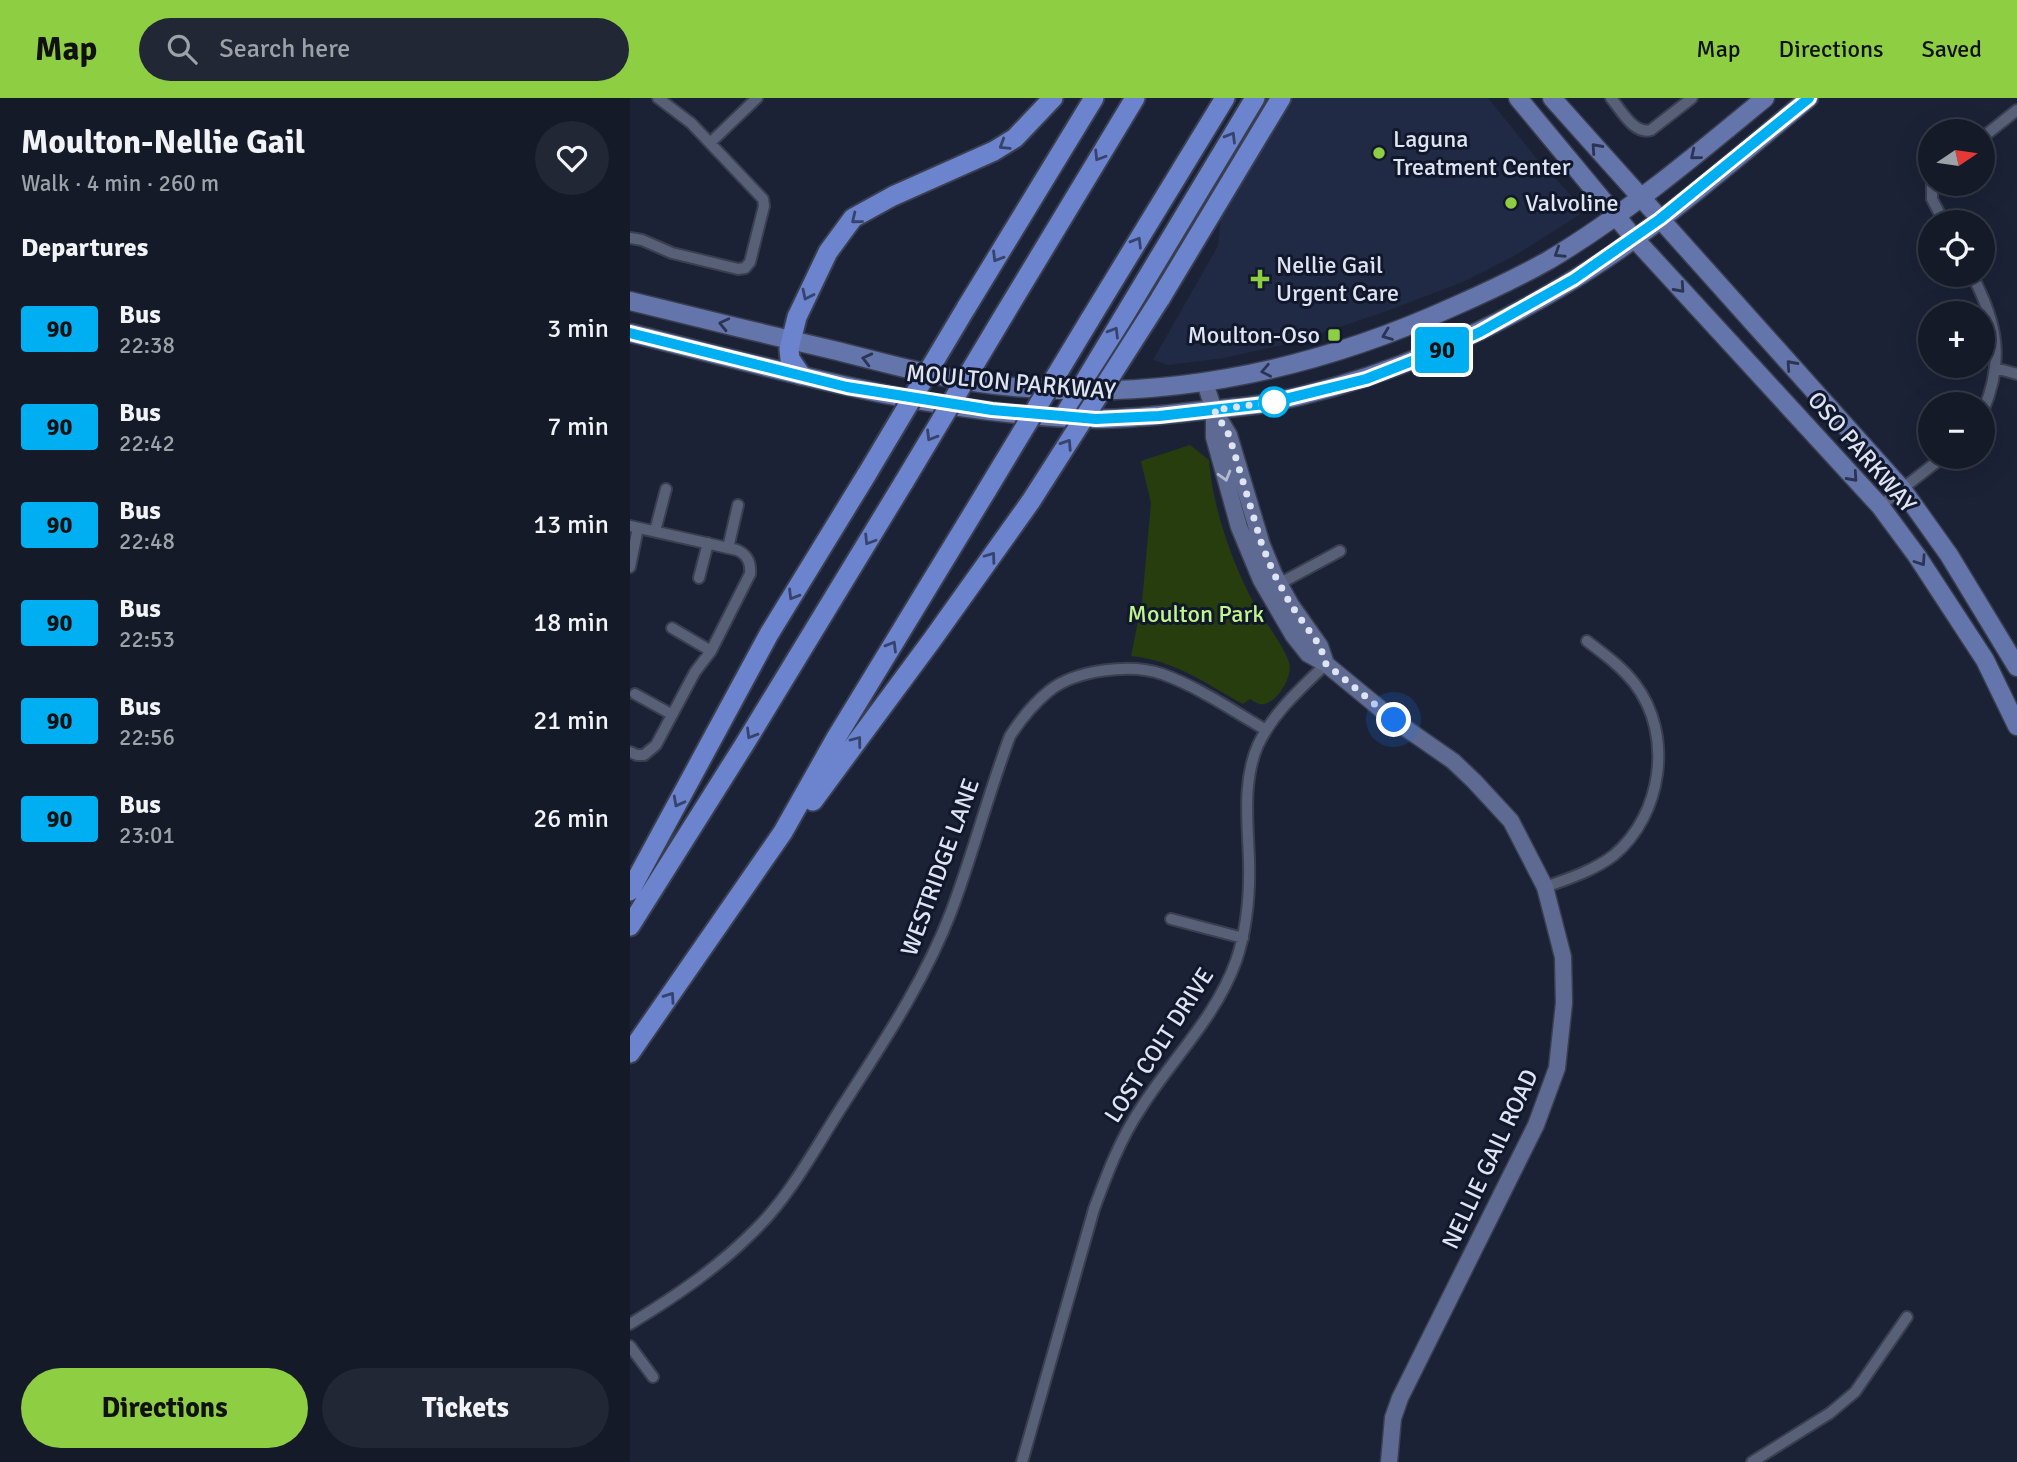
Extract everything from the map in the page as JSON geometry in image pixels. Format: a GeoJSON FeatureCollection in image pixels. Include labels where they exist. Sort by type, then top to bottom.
{"type":"FeatureCollection","features":[{"type":"Feature","properties":{"kind":"highway"},"geometry":{"type":"LineString","coordinates":[[801,375],[790,359],[790,340],[797,317],[828,252],[853,218],[893,196],[994,151],[1015,138],[1053,98]]}},
{"type":"Feature","properties":{"kind":"highway"},"geometry":{"type":"LineString","coordinates":[[630,891],[769,634],[1094,98]]}},
{"type":"Feature","properties":{"kind":"highway"},"geometry":{"type":"LineString","coordinates":[[630,926],[744,745],[1135,98]]}},
{"type":"Feature","properties":{"kind":"highway"},"geometry":{"type":"LineString","coordinates":[[630,1053],[783,832],[836,738],[1225,98]]}},
{"type":"Feature","properties":{"kind":"highway"},"geometry":{"type":"LineString","coordinates":[[1065,416],[1255,98]]}},
{"type":"Feature","properties":{"kind":"highway"},"geometry":{"type":"LineString","coordinates":[[783,832],[820,791],[1031,501],[1160,299],[1281,98]]}},
{"type":"Feature","properties":{"kind":"main road","name":"OSO PARKWAY"},"geometry":{"type":"LineString","coordinates":[[1518,98],[1634,237],[1880,506],[1917,556],[1978,649],[2017,726]]}},
{"type":"Feature","properties":{"kind":"main road","name":"OSO PARKWAY"},"geometry":{"type":"LineString","coordinates":[[1552,98],[1902,489],[1949,555],[2017,667]]}},
{"type":"Feature","properties":{"kind":"main road","name":"MOULTON PARKWAY"},"geometry":{"type":"LineString","coordinates":[[630,301],[909,369],[992,385],[1079,391],[1205,383],[1327,356],[1415,324],[1498,286],[1549,260],[1616,215],[1765,98]]}},
{"type":"Feature","properties":{"kind":"main road","name":"MOULTON PARKWAY"},"geometry":{"type":"LineString","coordinates":[[630,333],[895,397],[992,410],[1096,419],[1265,404],[1366,379],[1480,332],[1574,279],[1660,219],[1809,98]]}},
{"type":"Feature","properties":{"kind":"street"},"geometry":{"type":"LineString","coordinates":[[630,238],[642,240],[672,253],[738,269],[745,268],[750,262],[765,202],[691,123],[657,98]]}},
{"type":"Feature","properties":{"kind":"street"},"geometry":{"type":"LineString","coordinates":[[710,143],[757,98]]}},
{"type":"Feature","properties":{"kind":"street"},"geometry":{"type":"LineString","coordinates":[[1611,98],[1638,130],[1645,132],[1651,131],[1692,98]]}},
{"type":"Feature","properties":{"kind":"street"},"geometry":{"type":"LineString","coordinates":[[1995,127],[2017,110]]}},
{"type":"Feature","properties":{"kind":"street"},"geometry":{"type":"LineString","coordinates":[[1995,333],[1995,368],[2017,374]]}},
{"type":"Feature","properties":{"kind":"street","name":"NELLIE GAIL ROAD"},"geometry":{"type":"LineString","coordinates":[[1205,383],[1214,410],[1229,435],[1273,587],[1320,646],[1326,664],[1365,698],[1453,761],[1511,821],[1545,887],[1559,937],[1565,982],[1557,1068],[1536,1125],[1400,1398],[1393,1418],[1389,1462]]}},
{"type":"Feature","properties":{"kind":"street"},"geometry":{"type":"LineString","coordinates":[[1880,506],[1928,469]]}},
{"type":"Feature","properties":{"kind":"street"},"geometry":{"type":"LineString","coordinates":[[655,531],[666,489]]}},
{"type":"Feature","properties":{"kind":"street"},"geometry":{"type":"LineString","coordinates":[[728,548],[738,505]]}},
{"type":"Feature","properties":{"kind":"street"},"geometry":{"type":"LineString","coordinates":[[630,567],[634,527],[744,553],[749,560],[750,575],[711,651],[695,672],[651,751],[644,755],[630,752]]}},
{"type":"Feature","properties":{"kind":"street"},"geometry":{"type":"LineString","coordinates":[[699,578],[708,543]]}},
{"type":"Feature","properties":{"kind":"street"},"geometry":{"type":"LineString","coordinates":[[1273,587],[1340,551]]}},
{"type":"Feature","properties":{"kind":"street"},"geometry":{"type":"LineString","coordinates":[[672,628],[711,651]]}},
{"type":"Feature","properties":{"kind":"street"},"geometry":{"type":"LineString","coordinates":[[1545,887],[1588,870],[1613,856],[1639,827],[1657,781],[1659,755],[1656,731],[1648,707],[1636,685],[1617,664],[1587,641]]}},
{"type":"Feature","properties":{"kind":"street","name":"LOST COLT DRIVE"},"geometry":{"type":"LineString","coordinates":[[1022,1462],[1106,1175],[1140,1108],[1216,1003],[1228,981],[1242,938],[1249,891],[1247,802],[1249,775],[1257,748],[1266,730],[1296,692],[1326,664]]}},
{"type":"Feature","properties":{"kind":"street","name":"WESTRIDGE LANE"},"geometry":{"type":"LineString","coordinates":[[630,1324],[704,1276],[732,1252],[759,1226],[793,1183],[890,1033],[923,975],[951,912],[1010,736],[1027,712],[1051,689],[1076,677],[1102,670],[1127,668],[1161,673],[1266,730]]}},
{"type":"Feature","properties":{"kind":"street"},"geometry":{"type":"LineString","coordinates":[[635,694],[671,715]]}},
{"type":"Feature","properties":{"kind":"street"},"geometry":{"type":"LineString","coordinates":[[1171,919],[1242,938]]}},
{"type":"Feature","properties":{"kind":"street"},"geometry":{"type":"LineString","coordinates":[[1752,1462],[1830,1413],[1855,1392],[1907,1317]]}},
{"type":"Feature","properties":{"kind":"street"},"geometry":{"type":"LineString","coordinates":[[630,1346],[653,1377]]}},
{"type":"Feature","properties":{"kind":"shaded area"},"geometry":{"type":"Polygon","coordinates":[[[1291,98],[1488,98],[1537,159],[1579,204],[1579,215],[1514,256],[1463,282],[1384,312],[1295,342],[1224,358],[1168,365],[1153,360],[1218,246],[1221,217],[1291,98]]]}},
{"type":"Feature","properties":{"kind":"green space","name":"Moulton Park"},"geometry":{"type":"Polygon","coordinates":[[[1190,445],[1209,460],[1219,516],[1239,573],[1289,662],[1289,675],[1282,690],[1265,704],[1250,699],[1243,704],[1162,662],[1131,656],[1142,602],[1151,503],[1141,461],[1190,445]]]}},
{"type":"Feature","properties":{"kind":"bus line","name":"90"},"geometry":{"type":"LineString","coordinates":[[630,333],[847,387],[895,397],[992,410],[1096,419],[1159,416],[1265,404],[1366,379],[1480,332],[1606,259],[1660,219],[1809,98]]}},
{"type":"Feature","properties":{"kind":"place","name":"Laguna Treatment Center"},"geometry":{"type":"Point","coordinates":[1379,153]}},
{"type":"Feature","properties":{"kind":"place","name":"Valvoline"},"geometry":{"type":"Point","coordinates":[1511,203]}},
{"type":"Feature","properties":{"kind":"place","name":"Nellie Gail Urgent Care"},"geometry":{"type":"Point","coordinates":[1260,279]}},
{"type":"Feature","properties":{"kind":"place","name":"Moulton-Oso"},"geometry":{"type":"Point","coordinates":[1334,335]}},
{"type":"Feature","properties":{"kind":"route"},"geometry":{"type":"LineString","coordinates":[[1274,402],[1214,410],[1229,435],[1262,545],[1279,584],[1320,646],[1326,664],[1394,720]]}}]}
